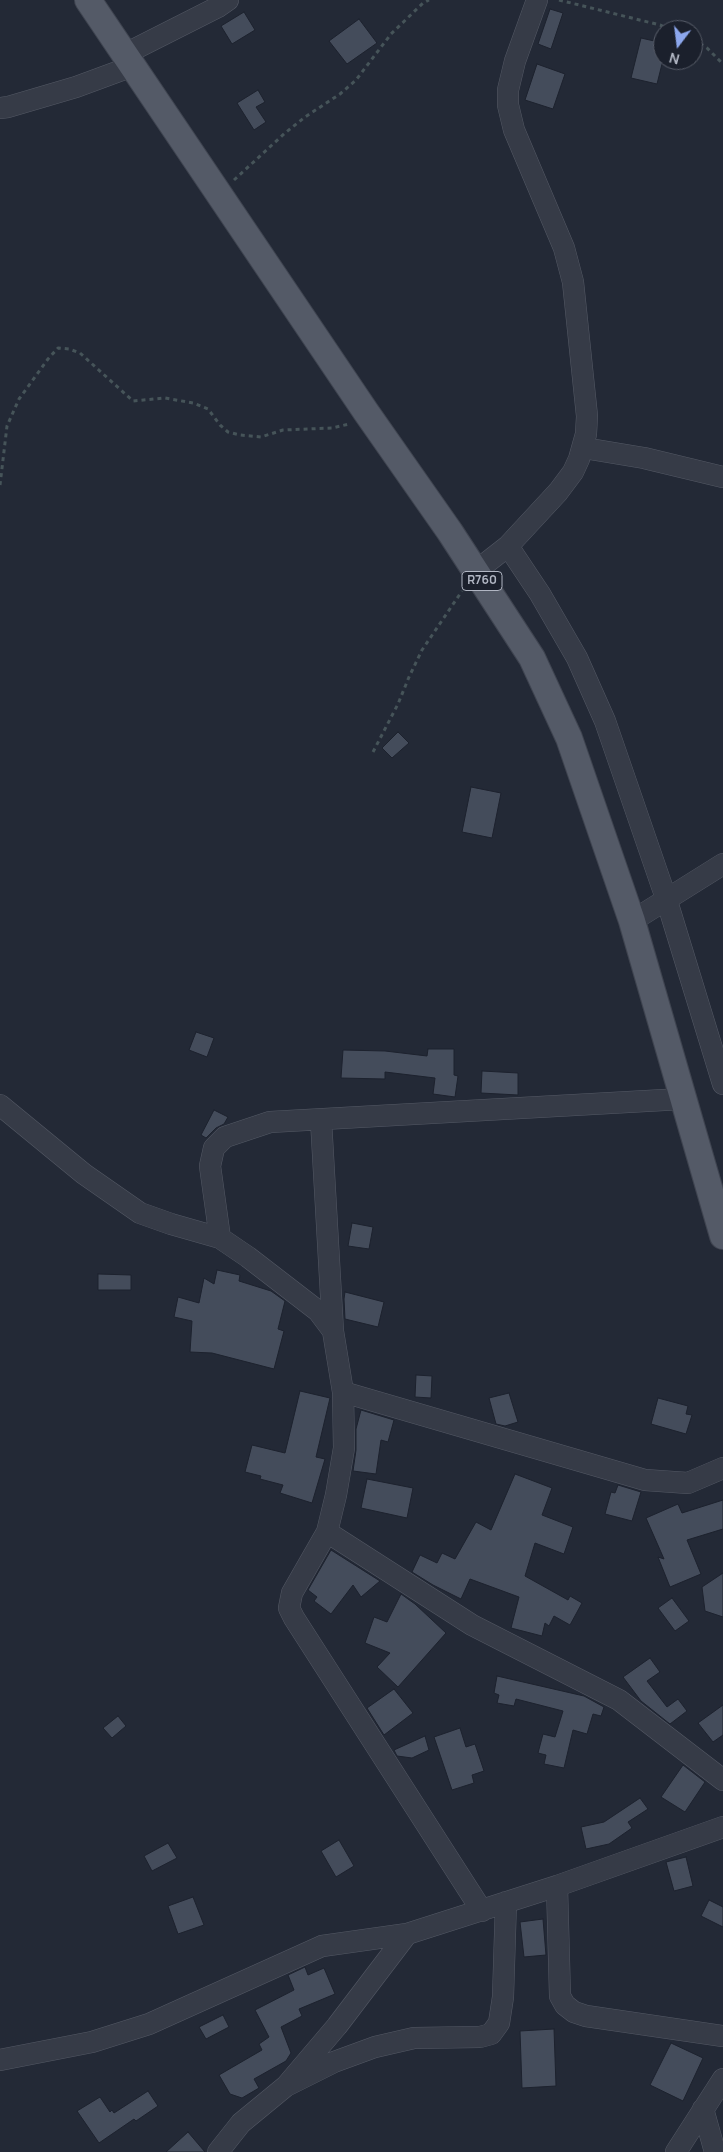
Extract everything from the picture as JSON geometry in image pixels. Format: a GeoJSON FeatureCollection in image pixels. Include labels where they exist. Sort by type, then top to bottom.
{"type":"FeatureCollection","features":[{"type":"Feature","properties":{"kind":"main road","name":"R760"},"geometry":{"type":"LineString","coordinates":[[88,0],[366,412],[476,571],[532,658],[569,738],[632,921],[723,1236]]}},
{"type":"Feature","properties":{"kind":"street"},"geometry":{"type":"LineString","coordinates":[[0,108],[76,87],[129,60],[228,0]]}},
{"type":"Feature","properties":{"kind":"street"},"geometry":{"type":"LineString","coordinates":[[476,571],[508,546],[558,492],[573,472],[584,448],[587,416],[573,282],[564,248],[514,130],[508,105],[508,90],[514,61],[537,0]]}},
{"type":"Feature","properties":{"kind":"street"},"geometry":{"type":"LineString","coordinates":[[584,448],[614,452],[723,477]]}},
{"type":"Feature","properties":{"kind":"street"},"geometry":{"type":"LineString","coordinates":[[508,546],[540,594],[577,658],[605,721],[666,898],[723,1084]]}},
{"type":"Feature","properties":{"kind":"street"},"geometry":{"type":"LineString","coordinates":[[632,921],[723,864]]}},
{"type":"Feature","properties":{"kind":"street"},"geometry":{"type":"LineString","coordinates":[[220,1238],[210,1166],[214,1148],[225,1137],[270,1122],[682,1099]]}},
{"type":"Feature","properties":{"kind":"street"},"geometry":{"type":"LineString","coordinates":[[0,1105],[84,1174],[140,1213],[170,1224],[220,1238],[248,1257],[318,1311],[333,1331]]}},
{"type":"Feature","properties":{"kind":"street"},"geometry":{"type":"LineString","coordinates":[[321,1120],[333,1331],[343,1392],[344,1448],[327,1532],[292,1593],[289,1604],[290,1612],[482,1911]]}},
{"type":"Feature","properties":{"kind":"street"},"geometry":{"type":"LineString","coordinates":[[343,1392],[645,1480],[688,1484],[723,1468]]}},
{"type":"Feature","properties":{"kind":"street"},"geometry":{"type":"LineString","coordinates":[[327,1532],[472,1625],[619,1700],[723,1780]]}},
{"type":"Feature","properties":{"kind":"street"},"geometry":{"type":"LineString","coordinates":[[0,2060],[92,2042],[149,2024],[322,1946],[407,1934],[557,1886],[723,1827]]}},
{"type":"Feature","properties":{"kind":"street"},"geometry":{"type":"LineString","coordinates":[[557,1886],[560,1996],[565,2005],[574,2012],[586,2016],[723,2036]]}},
{"type":"Feature","properties":{"kind":"street"},"geometry":{"type":"LineString","coordinates":[[286,2086],[334,2062],[375,2047],[414,2038],[480,2037],[491,2034],[500,2023],[503,1996],[506,1902]]}},
{"type":"Feature","properties":{"kind":"street"},"geometry":{"type":"LineString","coordinates":[[218,2152],[242,2123],[286,2086],[337,2026],[407,1934]]}},
{"type":"Feature","properties":{"kind":"street"},"geometry":{"type":"LineString","coordinates":[[676,2152],[723,2079]]}},
{"type":"Feature","properties":{"kind":"street"},"geometry":{"type":"LineString","coordinates":[[703,2109],[715,2152]]}},
{"type":"Feature","properties":{"kind":"path"},"geometry":{"type":"LineString","coordinates":[[219,194],[285,133],[340,94],[356,80],[391,34],[423,3],[429,0]]}},
{"type":"Feature","properties":{"kind":"path"},"geometry":{"type":"LineString","coordinates":[[559,0],[653,23]]}},
{"type":"Feature","properties":{"kind":"path"},"geometry":{"type":"LineString","coordinates":[[703,46],[723,64]]}},
{"type":"Feature","properties":{"kind":"path"},"geometry":{"type":"LineString","coordinates":[[0,485],[7,426],[19,398],[48,358],[58,348],[80,352],[133,401],[164,398],[193,403],[208,409],[228,432],[240,435],[261,437],[283,430],[332,428],[350,424],[366,412]]}},
{"type":"Feature","properties":{"kind":"path"},"geometry":{"type":"LineString","coordinates":[[373,752],[398,704],[422,650],[476,571]]}},
{"type":"Feature","properties":{"kind":"building"},"geometry":{"type":"Polygon","coordinates":[[[550,9],[563,13],[551,49],[538,44],[550,9]]]}},
{"type":"Feature","properties":{"kind":"building"},"geometry":{"type":"Polygon","coordinates":[[[244,12],[255,30],[232,44],[221,26],[244,12]]]}},
{"type":"Feature","properties":{"kind":"building"},"geometry":{"type":"Polygon","coordinates":[[[359,19],[377,43],[347,64],[329,41],[359,19]]]}},
{"type":"Feature","properties":{"kind":"building"},"geometry":{"type":"Polygon","coordinates":[[[641,38],[653,41],[653,70],[660,70],[657,84],[631,78],[641,38]]]}},
{"type":"Feature","properties":{"kind":"building"},"geometry":{"type":"Polygon","coordinates":[[[537,64],[565,74],[553,109],[525,100],[537,64]]]}},
{"type":"Feature","properties":{"kind":"building"},"geometry":{"type":"Polygon","coordinates":[[[258,90],[265,102],[256,107],[266,122],[254,130],[237,103],[258,90]]]}},
{"type":"Feature","properties":{"kind":"building"},"geometry":{"type":"Polygon","coordinates":[[[398,732],[409,743],[392,758],[382,748],[398,732]]]}},
{"type":"Feature","properties":{"kind":"building"},"geometry":{"type":"Polygon","coordinates":[[[471,787],[501,793],[492,838],[462,832],[471,787]]]}},
{"type":"Feature","properties":{"kind":"building"},"geometry":{"type":"Polygon","coordinates":[[[196,1032],[214,1038],[207,1057],[189,1050],[196,1032]]]}},
{"type":"Feature","properties":{"kind":"building"},"geometry":{"type":"Polygon","coordinates":[[[428,1049],[454,1049],[454,1075],[458,1076],[455,1097],[433,1094],[435,1078],[385,1072],[385,1079],[341,1078],[343,1050],[385,1051],[427,1056],[428,1049]]]}},
{"type":"Feature","properties":{"kind":"building"},"geometry":{"type":"Polygon","coordinates":[[[482,1071],[518,1073],[518,1095],[481,1093],[482,1071]]]}},
{"type":"Feature","properties":{"kind":"building"},"geometry":{"type":"Polygon","coordinates":[[[214,1110],[228,1117],[224,1124],[216,1128],[206,1138],[201,1135],[214,1110]]]}},
{"type":"Feature","properties":{"kind":"building"},"geometry":{"type":"Polygon","coordinates":[[[352,1223],[373,1227],[369,1249],[348,1246],[352,1223]]]}},
{"type":"Feature","properties":{"kind":"building"},"geometry":{"type":"Polygon","coordinates":[[[217,1270],[240,1275],[239,1281],[271,1291],[285,1301],[278,1329],[284,1331],[274,1369],[212,1353],[190,1352],[192,1321],[174,1317],[178,1297],[199,1303],[204,1278],[214,1284],[217,1270]]]}},
{"type":"Feature","properties":{"kind":"building"},"geometry":{"type":"Polygon","coordinates":[[[98,1274],[131,1275],[131,1290],[98,1290],[98,1274]]]}},
{"type":"Feature","properties":{"kind":"building"},"geometry":{"type":"Polygon","coordinates":[[[345,1292],[384,1302],[378,1327],[345,1319],[345,1292]]]}},
{"type":"Feature","properties":{"kind":"building"},"geometry":{"type":"Polygon","coordinates":[[[416,1375],[432,1376],[431,1398],[415,1397],[416,1375]]]}},
{"type":"Feature","properties":{"kind":"building"},"geometry":{"type":"Polygon","coordinates":[[[300,1391],[330,1398],[316,1457],[325,1459],[312,1503],[280,1493],[283,1485],[260,1479],[261,1476],[245,1472],[252,1445],[285,1453],[300,1391]]]}},
{"type":"Feature","properties":{"kind":"building"},"geometry":{"type":"Polygon","coordinates":[[[509,1393],[518,1422],[505,1426],[496,1424],[489,1398],[509,1393]]]}},
{"type":"Feature","properties":{"kind":"building"},"geometry":{"type":"Polygon","coordinates":[[[658,1398],[688,1406],[686,1414],[692,1415],[686,1434],[651,1424],[658,1398]]]}},
{"type":"Feature","properties":{"kind":"building"},"geometry":{"type":"Polygon","coordinates":[[[361,1410],[394,1420],[388,1442],[381,1440],[376,1474],[353,1471],[356,1429],[361,1410]]]}},
{"type":"Feature","properties":{"kind":"building"},"geometry":{"type":"Polygon","coordinates":[[[515,1474],[552,1488],[542,1515],[573,1527],[564,1554],[535,1543],[525,1576],[568,1600],[570,1596],[582,1603],[570,1625],[554,1616],[549,1626],[545,1623],[542,1636],[511,1628],[519,1597],[470,1579],[461,1599],[412,1572],[420,1555],[437,1563],[442,1553],[455,1559],[476,1522],[491,1530],[515,1474]]]}},
{"type":"Feature","properties":{"kind":"building"},"geometry":{"type":"Polygon","coordinates":[[[367,1479],[413,1488],[407,1518],[361,1508],[367,1479]]]}},
{"type":"Feature","properties":{"kind":"building"},"geometry":{"type":"Polygon","coordinates":[[[618,1485],[641,1492],[632,1521],[605,1514],[611,1492],[615,1493],[618,1485]]]}},
{"type":"Feature","properties":{"kind":"building"},"geometry":{"type":"Polygon","coordinates":[[[723,1500],[723,1529],[687,1540],[701,1574],[670,1587],[658,1557],[664,1559],[646,1518],[678,1504],[682,1513],[723,1500]]]}},
{"type":"Feature","properties":{"kind":"building"},"geometry":{"type":"Polygon","coordinates":[[[331,1550],[380,1581],[361,1597],[353,1585],[331,1614],[314,1601],[317,1597],[308,1590],[331,1550]]]}},
{"type":"Feature","properties":{"kind":"building"},"geometry":{"type":"Polygon","coordinates":[[[723,1573],[723,1617],[705,1611],[702,1587],[723,1573]]]}},
{"type":"Feature","properties":{"kind":"building"},"geometry":{"type":"Polygon","coordinates":[[[401,1594],[415,1604],[446,1633],[398,1687],[377,1667],[390,1653],[365,1643],[374,1617],[387,1622],[401,1594]]]}},
{"type":"Feature","properties":{"kind":"building"},"geometry":{"type":"Polygon","coordinates":[[[672,1598],[689,1621],[675,1631],[658,1608],[672,1598]]]}},
{"type":"Feature","properties":{"kind":"building"},"geometry":{"type":"Polygon","coordinates":[[[650,1658],[660,1672],[647,1681],[667,1707],[678,1699],[687,1711],[670,1724],[641,1701],[623,1677],[650,1658]]]}},
{"type":"Feature","properties":{"kind":"building"},"geometry":{"type":"Polygon","coordinates":[[[497,1676],[584,1696],[604,1707],[601,1716],[593,1714],[587,1734],[573,1730],[564,1768],[544,1764],[546,1755],[538,1753],[543,1734],[555,1737],[563,1711],[516,1699],[514,1706],[497,1703],[499,1695],[494,1693],[497,1676]]]}},
{"type":"Feature","properties":{"kind":"building"},"geometry":{"type":"Polygon","coordinates":[[[394,1689],[413,1713],[384,1735],[367,1708],[394,1689]]]}},
{"type":"Feature","properties":{"kind":"building"},"geometry":{"type":"Polygon","coordinates":[[[723,1705],[723,1735],[713,1742],[698,1723],[723,1705]]]}},
{"type":"Feature","properties":{"kind":"building"},"geometry":{"type":"Polygon","coordinates":[[[118,1716],[126,1726],[112,1738],[103,1728],[118,1716]]]}},
{"type":"Feature","properties":{"kind":"building"},"geometry":{"type":"Polygon","coordinates":[[[460,1728],[466,1747],[475,1744],[484,1771],[472,1775],[474,1783],[452,1790],[434,1737],[460,1728]]]}},
{"type":"Feature","properties":{"kind":"building"},"geometry":{"type":"Polygon","coordinates":[[[425,1736],[429,1750],[412,1758],[397,1756],[394,1750],[425,1736]]]}},
{"type":"Feature","properties":{"kind":"building"},"geometry":{"type":"Polygon","coordinates":[[[683,1765],[705,1782],[685,1812],[661,1797],[683,1765]]]}},
{"type":"Feature","properties":{"kind":"building"},"geometry":{"type":"Polygon","coordinates":[[[640,1798],[648,1809],[628,1822],[632,1828],[609,1844],[586,1849],[581,1827],[604,1822],[640,1798]]]}},
{"type":"Feature","properties":{"kind":"building"},"geometry":{"type":"Polygon","coordinates":[[[339,1840],[354,1866],[336,1877],[321,1851],[339,1840]]]}},
{"type":"Feature","properties":{"kind":"building"},"geometry":{"type":"Polygon","coordinates":[[[168,1843],[177,1858],[152,1871],[144,1856],[168,1843]]]}},
{"type":"Feature","properties":{"kind":"building"},"geometry":{"type":"Polygon","coordinates":[[[686,1857],[693,1886],[674,1891],[666,1862],[686,1857]]]}},
{"type":"Feature","properties":{"kind":"building"},"geometry":{"type":"Polygon","coordinates":[[[193,1897],[204,1925],[178,1934],[168,1906],[193,1897]]]}},
{"type":"Feature","properties":{"kind":"building"},"geometry":{"type":"Polygon","coordinates":[[[709,1900],[723,1907],[723,1927],[701,1916],[709,1900]]]}},
{"type":"Feature","properties":{"kind":"building"},"geometry":{"type":"Polygon","coordinates":[[[543,1919],[546,1955],[524,1957],[520,1922],[543,1919]]]}},
{"type":"Feature","properties":{"kind":"building"},"geometry":{"type":"Polygon","coordinates":[[[305,1967],[308,1975],[324,1968],[335,1994],[299,2009],[302,2016],[281,2027],[291,2053],[286,2061],[254,2079],[259,2088],[242,2098],[230,2094],[219,2075],[262,2050],[259,2044],[269,2037],[255,2010],[294,1990],[288,1975],[305,1967]]]}},
{"type":"Feature","properties":{"kind":"building"},"geometry":{"type":"Polygon","coordinates":[[[223,2015],[229,2027],[206,2039],[199,2027],[223,2015]]]}},
{"type":"Feature","properties":{"kind":"building"},"geometry":{"type":"Polygon","coordinates":[[[554,2029],[556,2086],[522,2088],[520,2031],[554,2029]]]}},
{"type":"Feature","properties":{"kind":"building"},"geometry":{"type":"Polygon","coordinates":[[[671,2043],[703,2058],[683,2101],[650,2085],[671,2043]]]}},
{"type":"Feature","properties":{"kind":"building"},"geometry":{"type":"Polygon","coordinates":[[[148,2091],[158,2106],[136,2121],[134,2119],[99,2143],[77,2111],[100,2097],[110,2112],[112,2110],[114,2113],[148,2091]]]}},
{"type":"Feature","properties":{"kind":"building"},"geometry":{"type":"Polygon","coordinates":[[[188,2132],[205,2152],[166,2152],[188,2132]]]}}]}
